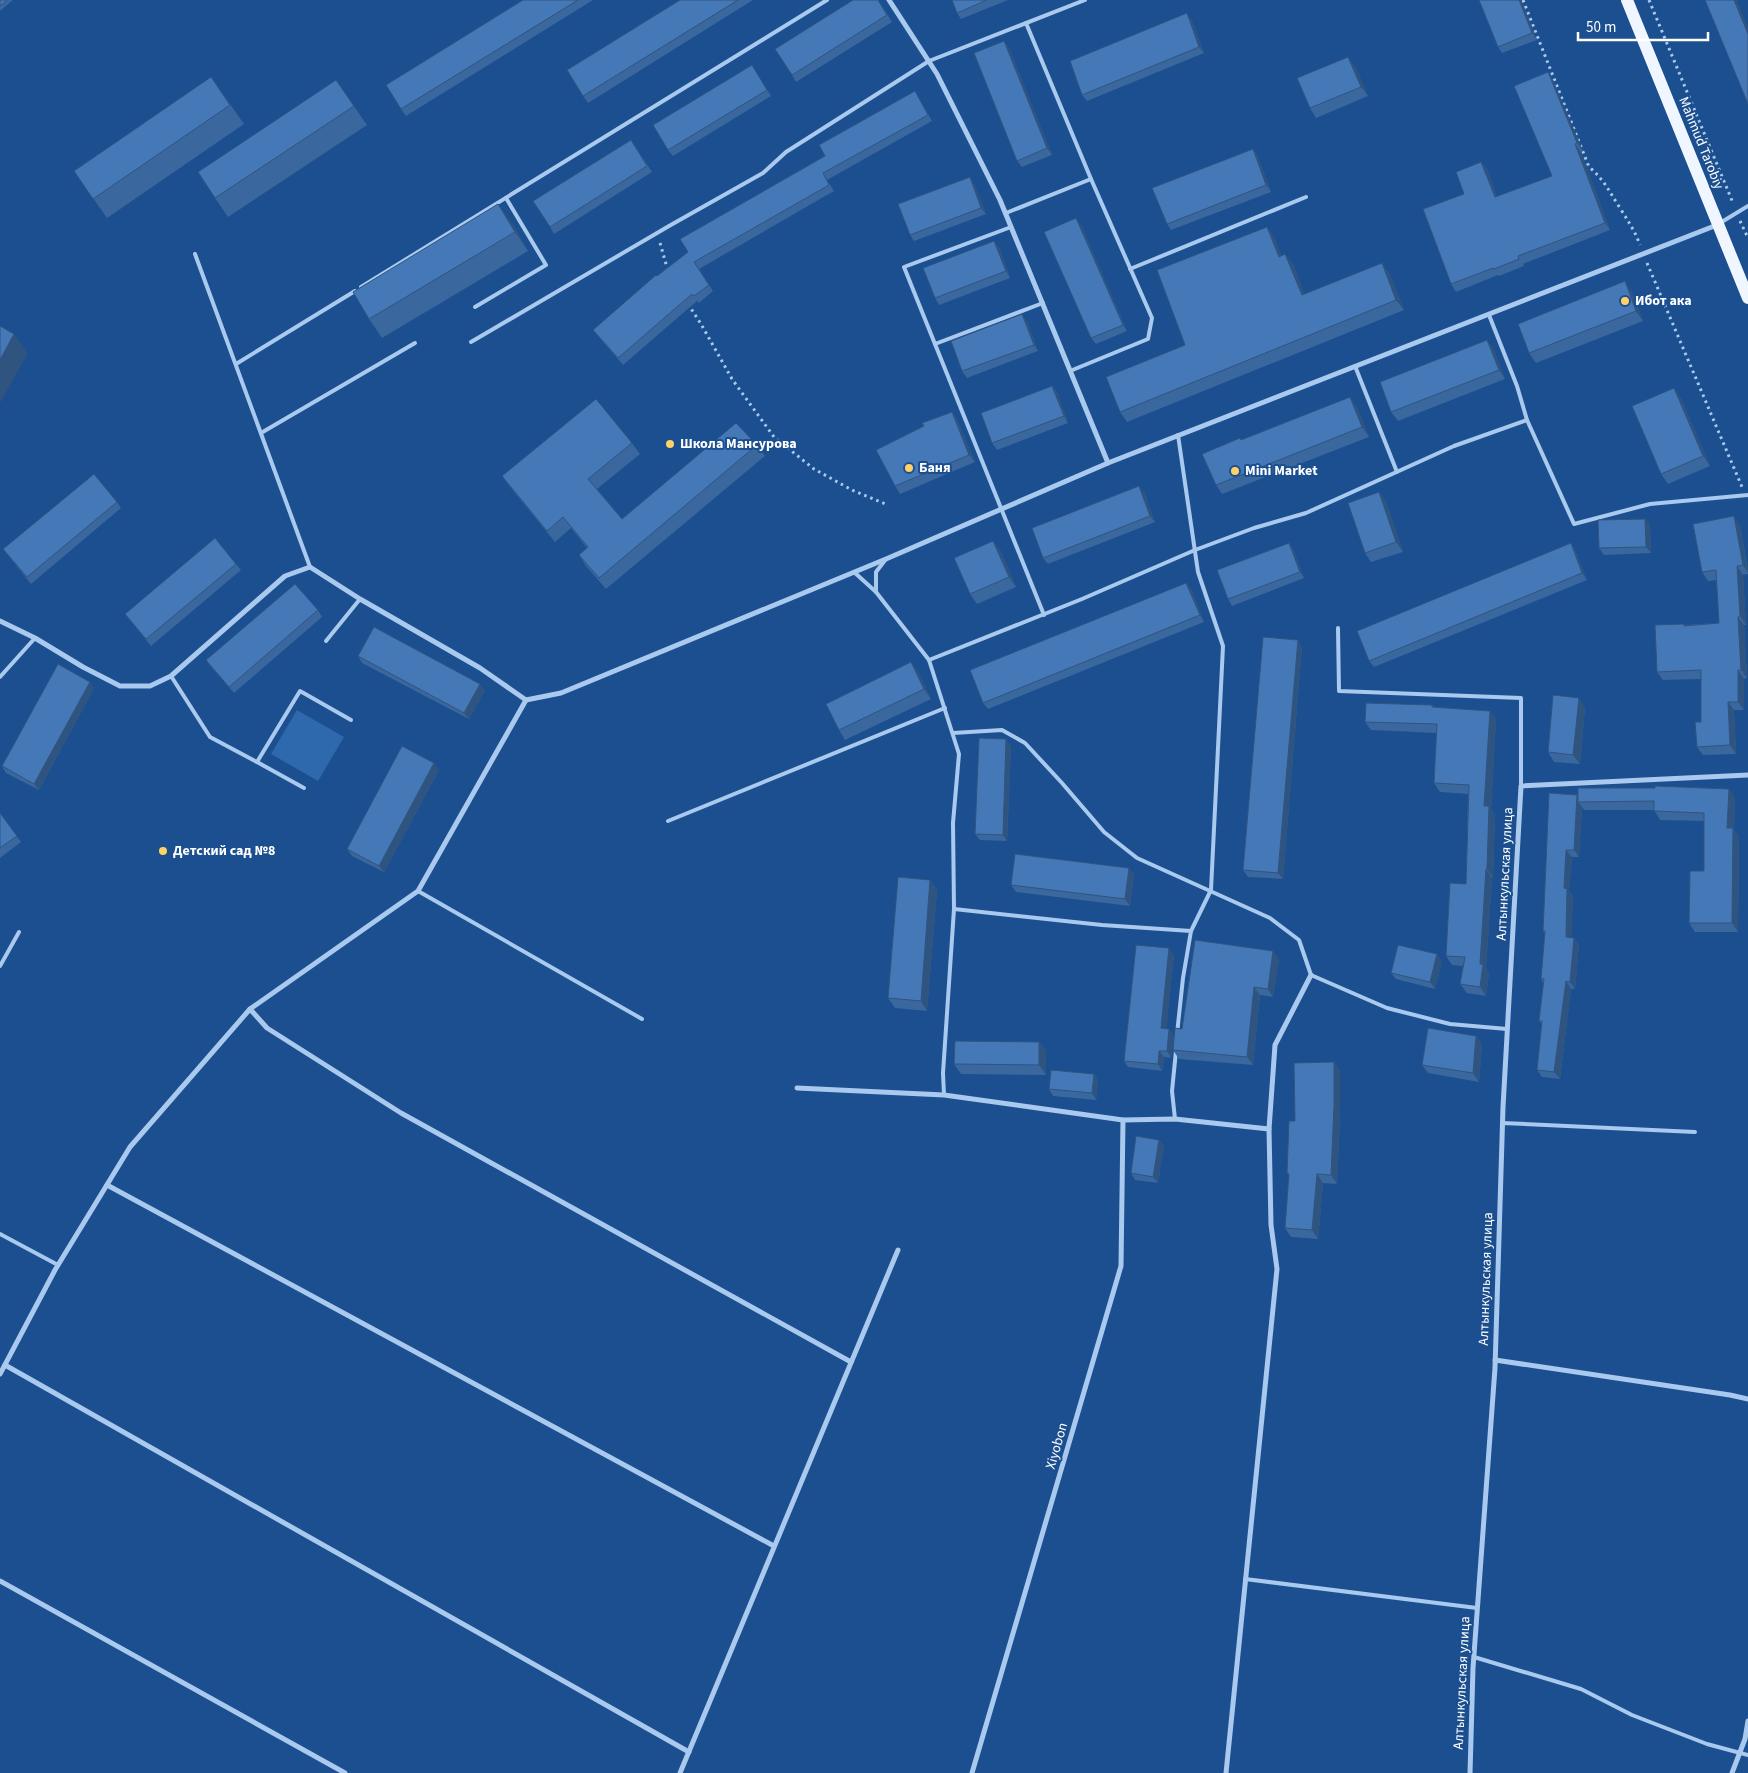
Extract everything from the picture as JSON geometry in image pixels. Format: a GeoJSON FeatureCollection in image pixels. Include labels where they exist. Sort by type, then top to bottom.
{"type":"FeatureCollection","features":[{"type":"Feature","properties":{"kind":"main road","name":"Mahmud Tarobiy"},"geometry":{"type":"LineString","coordinates":[[1626,0],[1748,298]]}},
{"type":"Feature","properties":{"kind":"street"},"geometry":{"type":"LineString","coordinates":[[889,0],[929,61],[1006,213],[1108,463]]}},
{"type":"Feature","properties":{"kind":"street"},"geometry":{"type":"LineString","coordinates":[[0,621],[120,686],[150,686],[171,676],[285,576],[310,567],[360,599],[480,668],[526,700],[561,693],[886,559],[1108,463],[1718,224]]}},
{"type":"Feature","properties":{"kind":"street"},"geometry":{"type":"LineString","coordinates":[[0,1374],[58,1265],[130,1147],[250,1009],[418,890],[526,700]]}},
{"type":"Feature","properties":{"kind":"street"},"geometry":{"type":"LineString","coordinates":[[1521,786],[1748,775]]}},
{"type":"Feature","properties":{"kind":"street","name":"Алтынкульская улица"},"geometry":{"type":"LineString","coordinates":[[1470,1773],[1474,1657],[1495,1360],[1502,1123],[1521,786]]}},
{"type":"Feature","properties":{"kind":"street"},"geometry":{"type":"LineString","coordinates":[[1226,1773],[1277,1269],[1271,1225],[1269,1129],[1275,1045],[1311,974]]}},
{"type":"Feature","properties":{"kind":"street"},"geometry":{"type":"LineString","coordinates":[[250,1009],[267,1028],[401,1113],[851,1362]]}},
{"type":"Feature","properties":{"kind":"street"},"geometry":{"type":"LineString","coordinates":[[798,1088],[944,1095],[1123,1120],[1175,1119],[1269,1129]]}},
{"type":"Feature","properties":{"kind":"street","name":"Xiyobon"},"geometry":{"type":"LineString","coordinates":[[972,1773],[1121,1266],[1123,1120]]}},
{"type":"Feature","properties":{"kind":"street"},"geometry":{"type":"LineString","coordinates":[[107,1184],[774,1546]]}},
{"type":"Feature","properties":{"kind":"street"},"geometry":{"type":"LineString","coordinates":[[680,1773],[898,1250]]}},
{"type":"Feature","properties":{"kind":"street"},"geometry":{"type":"LineString","coordinates":[[1495,1360],[1730,1395],[1748,1400]]}},
{"type":"Feature","properties":{"kind":"street"},"geometry":{"type":"LineString","coordinates":[[5,1365],[689,1752]]}},
{"type":"Feature","properties":{"kind":"street"},"geometry":{"type":"LineString","coordinates":[[0,1581],[345,1773]]}},
{"type":"Feature","properties":{"kind":"street"},"geometry":{"type":"LineString","coordinates":[[1732,1773],[1745,1739],[1748,1721]]}},
{"type":"Feature","properties":{"kind":"lane"},"geometry":{"type":"LineString","coordinates":[[236,364],[828,0]]}},
{"type":"Feature","properties":{"kind":"lane"},"geometry":{"type":"LineString","coordinates":[[470,342],[662,230],[763,174],[786,152],[929,61],[1085,0]]}},
{"type":"Feature","properties":{"kind":"lane"},"geometry":{"type":"LineString","coordinates":[[1026,23],[1152,318],[1148,339],[1070,371]]}},
{"type":"Feature","properties":{"kind":"lane"},"geometry":{"type":"LineString","coordinates":[[1006,213],[1091,179]]}},
{"type":"Feature","properties":{"kind":"lane"},"geometry":{"type":"LineString","coordinates":[[1130,269],[1306,197]]}},
{"type":"Feature","properties":{"kind":"lane"},"geometry":{"type":"LineString","coordinates":[[475,307],[546,265],[506,198]]}},
{"type":"Feature","properties":{"kind":"lane"},"geometry":{"type":"LineString","coordinates":[[1718,224],[1748,206]]}},
{"type":"Feature","properties":{"kind":"lane"},"geometry":{"type":"LineString","coordinates":[[1012,227],[904,267],[1044,615]]}},
{"type":"Feature","properties":{"kind":"lane"},"geometry":{"type":"LineString","coordinates":[[195,254],[310,567]]}},
{"type":"Feature","properties":{"kind":"lane"},"geometry":{"type":"LineString","coordinates":[[935,344],[1042,303]]}},
{"type":"Feature","properties":{"kind":"lane"},"geometry":{"type":"LineString","coordinates":[[1489,314],[1517,386],[1527,420],[1574,524],[1650,504],[1748,495]]}},
{"type":"Feature","properties":{"kind":"lane"},"geometry":{"type":"LineString","coordinates":[[261,433],[415,343]]}},
{"type":"Feature","properties":{"kind":"lane"},"geometry":{"type":"LineString","coordinates":[[1355,366],[1397,472]]}},
{"type":"Feature","properties":{"kind":"lane"},"geometry":{"type":"LineString","coordinates":[[929,660],[1044,615],[1195,550],[1254,528],[1306,513],[1454,446],[1527,420]]}},
{"type":"Feature","properties":{"kind":"lane"},"geometry":{"type":"LineString","coordinates":[[1175,1119],[1172,1091],[1182,978],[1192,931],[1211,890],[1223,646],[1198,572],[1178,435]]}},
{"type":"Feature","properties":{"kind":"lane"},"geometry":{"type":"LineString","coordinates":[[876,592],[876,572],[886,559]]}},
{"type":"Feature","properties":{"kind":"lane"},"geometry":{"type":"LineString","coordinates":[[854,572],[876,592],[929,660],[959,754],[953,823],[954,909],[943,1073],[944,1095]]}},
{"type":"Feature","properties":{"kind":"lane"},"geometry":{"type":"LineString","coordinates":[[326,641],[360,599]]}},
{"type":"Feature","properties":{"kind":"lane"},"geometry":{"type":"LineString","coordinates":[[1338,628],[1340,691],[1521,698],[1521,786]]}},
{"type":"Feature","properties":{"kind":"lane"},"geometry":{"type":"LineString","coordinates":[[0,677],[34,638]]}},
{"type":"Feature","properties":{"kind":"lane"},"geometry":{"type":"LineString","coordinates":[[171,676],[210,737],[304,788]]}},
{"type":"Feature","properties":{"kind":"lane"},"geometry":{"type":"LineString","coordinates":[[257,762],[300,691],[351,720]]}},
{"type":"Feature","properties":{"kind":"lane"},"geometry":{"type":"LineString","coordinates":[[668,821],[945,708]]}},
{"type":"Feature","properties":{"kind":"lane"},"geometry":{"type":"LineString","coordinates":[[953,733],[1002,730],[1025,744],[1062,782],[1104,832],[1137,858],[1270,918],[1299,940],[1311,974],[1387,1008],[1450,1024],[1507,1029]]}},
{"type":"Feature","properties":{"kind":"lane"},"geometry":{"type":"LineString","coordinates":[[418,890],[642,1019]]}},
{"type":"Feature","properties":{"kind":"lane"},"geometry":{"type":"LineString","coordinates":[[954,909],[1102,925],[1192,931]]}},
{"type":"Feature","properties":{"kind":"lane"},"geometry":{"type":"LineString","coordinates":[[0,966],[19,932]]}},
{"type":"Feature","properties":{"kind":"lane"},"geometry":{"type":"LineString","coordinates":[[1502,1123],[1695,1132]]}},
{"type":"Feature","properties":{"kind":"lane"},"geometry":{"type":"LineString","coordinates":[[0,1234],[58,1265]]}},
{"type":"Feature","properties":{"kind":"lane"},"geometry":{"type":"LineString","coordinates":[[1245,1579],[1477,1608]]}},
{"type":"Feature","properties":{"kind":"lane"},"geometry":{"type":"LineString","coordinates":[[1474,1657],[1581,1690],[1632,1715],[1707,1744],[1748,1755]]}},
{"type":"Feature","properties":{"kind":"path"},"geometry":{"type":"LineString","coordinates":[[1649,0],[1748,238]]}},
{"type":"Feature","properties":{"kind":"path"},"geometry":{"type":"LineString","coordinates":[[662,230],[660,246],[670,277]]}},
{"type":"Feature","properties":{"kind":"path"},"geometry":{"type":"LineString","coordinates":[[686,300],[732,378],[774,437],[814,469],[852,490],[888,505]]}},
{"type":"Feature","properties":{"kind":"shaded area"},"geometry":{"type":"Polygon","coordinates":[[[297,710],[344,737],[318,781],[271,754],[297,710]]]}},
{"type":"Feature","properties":{"kind":"building"},"geometry":{"type":"Polygon","coordinates":[[[0,0],[7,0],[0,6],[0,0]]]}},
{"type":"Feature","properties":{"kind":"building"},"geometry":{"type":"Polygon","coordinates":[[[523,0],[578,0],[401,109],[386,85],[523,0]]]}},
{"type":"Feature","properties":{"kind":"building"},"geometry":{"type":"Polygon","coordinates":[[[680,0],[738,0],[583,96],[567,70],[680,0]]]}},
{"type":"Feature","properties":{"kind":"building"},"geometry":{"type":"Polygon","coordinates":[[[853,0],[878,0],[887,15],[792,75],[775,49],[853,0]]]}},
{"type":"Feature","properties":{"kind":"building"},"geometry":{"type":"Polygon","coordinates":[[[952,0],[987,0],[957,13],[952,0]]]}},
{"type":"Feature","properties":{"kind":"building"},"geometry":{"type":"Polygon","coordinates":[[[1479,0],[1519,0],[1532,33],[1498,47],[1479,0]]]}},
{"type":"Feature","properties":{"kind":"building"},"geometry":{"type":"Polygon","coordinates":[[[1705,0],[1734,0],[1748,34],[1748,104],[1705,0]]]}},
{"type":"Feature","properties":{"kind":"building"},"geometry":{"type":"Polygon","coordinates":[[[1187,13],[1199,47],[1082,95],[1070,61],[1187,13]]]}},
{"type":"Feature","properties":{"kind":"building"},"geometry":{"type":"Polygon","coordinates":[[[1004,41],[1047,148],[1017,161],[974,53],[1004,41]]]}},
{"type":"Feature","properties":{"kind":"building"},"geometry":{"type":"Polygon","coordinates":[[[1348,57],[1361,87],[1310,108],[1297,78],[1348,57]]]}},
{"type":"Feature","properties":{"kind":"building"},"geometry":{"type":"Polygon","coordinates":[[[752,65],[767,90],[668,150],[653,125],[752,65]]]}},
{"type":"Feature","properties":{"kind":"building"},"geometry":{"type":"Polygon","coordinates":[[[1548,72],[1577,143],[1575,144],[1605,223],[1518,256],[1519,259],[1494,269],[1451,284],[1423,209],[1464,194],[1456,172],[1481,162],[1495,197],[1552,176],[1514,86],[1548,72]]]}},
{"type":"Feature","properties":{"kind":"building"},"geometry":{"type":"Polygon","coordinates":[[[211,77],[230,105],[93,199],[74,171],[211,77]]]}},
{"type":"Feature","properties":{"kind":"building"},"geometry":{"type":"Polygon","coordinates":[[[336,80],[354,106],[215,198],[198,172],[336,80]]]}},
{"type":"Feature","properties":{"kind":"building"},"geometry":{"type":"Polygon","coordinates":[[[915,91],[928,115],[823,173],[829,185],[694,262],[709,285],[694,296],[692,294],[618,358],[593,330],[656,275],[688,252],[680,239],[825,156],[819,145],[915,91]]]}},
{"type":"Feature","properties":{"kind":"building"},"geometry":{"type":"Polygon","coordinates":[[[631,140],[647,166],[550,227],[533,201],[631,140]]]}},
{"type":"Feature","properties":{"kind":"building"},"geometry":{"type":"Polygon","coordinates":[[[1253,149],[1266,185],[1167,224],[1152,188],[1253,149]]]}},
{"type":"Feature","properties":{"kind":"building"},"geometry":{"type":"Polygon","coordinates":[[[970,177],[981,208],[910,235],[898,204],[970,177]]]}},
{"type":"Feature","properties":{"kind":"building"},"geometry":{"type":"Polygon","coordinates":[[[498,204],[515,232],[369,319],[353,292],[498,204]]]}},
{"type":"Feature","properties":{"kind":"building"},"geometry":{"type":"Polygon","coordinates":[[[1076,218],[1123,325],[1091,338],[1044,232],[1076,218]]]}},
{"type":"Feature","properties":{"kind":"building"},"geometry":{"type":"Polygon","coordinates":[[[1267,227],[1279,257],[1285,254],[1302,295],[1382,263],[1396,300],[1120,412],[1106,377],[1185,345],[1157,270],[1267,227]]]}},
{"type":"Feature","properties":{"kind":"building"},"geometry":{"type":"Polygon","coordinates":[[[994,241],[1006,271],[935,298],[923,268],[994,241]]]}},
{"type":"Feature","properties":{"kind":"building"},"geometry":{"type":"Polygon","coordinates":[[[1625,281],[1636,311],[1529,353],[1518,324],[1625,281]]]}},
{"type":"Feature","properties":{"kind":"building"},"geometry":{"type":"Polygon","coordinates":[[[1022,314],[1034,345],[962,371],[951,341],[1022,314]]]}},
{"type":"Feature","properties":{"kind":"building"},"geometry":{"type":"Polygon","coordinates":[[[0,326],[14,334],[0,360],[0,326]]]}},
{"type":"Feature","properties":{"kind":"building"},"geometry":{"type":"Polygon","coordinates":[[[1487,340],[1499,370],[1391,412],[1380,382],[1487,340]]]}},
{"type":"Feature","properties":{"kind":"building"},"geometry":{"type":"Polygon","coordinates":[[[1052,386],[1064,416],[992,443],[981,413],[1052,386]]]}},
{"type":"Feature","properties":{"kind":"building"},"geometry":{"type":"Polygon","coordinates":[[[1674,388],[1703,456],[1661,474],[1632,406],[1674,388]]]}},
{"type":"Feature","properties":{"kind":"building"},"geometry":{"type":"Polygon","coordinates":[[[1350,397],[1362,427],[1216,485],[1202,454],[1350,397]]]}},
{"type":"Feature","properties":{"kind":"building"},"geometry":{"type":"Polygon","coordinates":[[[596,399],[632,443],[588,479],[622,519],[736,423],[757,445],[599,578],[579,555],[588,547],[563,517],[547,531],[502,476],[596,399]]]}},
{"type":"Feature","properties":{"kind":"building"},"geometry":{"type":"Polygon","coordinates":[[[952,412],[969,455],[895,486],[876,450],[924,426],[922,423],[952,412]]]}},
{"type":"Feature","properties":{"kind":"building"},"geometry":{"type":"Polygon","coordinates":[[[94,474],[117,502],[27,577],[3,549],[94,474]]]}},
{"type":"Feature","properties":{"kind":"building"},"geometry":{"type":"Polygon","coordinates":[[[1139,486],[1150,516],[1043,558],[1032,528],[1139,486]]]}},
{"type":"Feature","properties":{"kind":"building"},"geometry":{"type":"Polygon","coordinates":[[[1379,492],[1396,542],[1365,553],[1348,503],[1379,492]]]}},
{"type":"Feature","properties":{"kind":"building"},"geometry":{"type":"Polygon","coordinates":[[[1734,516],[1743,565],[1737,566],[1741,670],[1738,670],[1738,702],[1728,702],[1730,745],[1697,747],[1695,722],[1701,722],[1701,670],[1657,672],[1655,625],[1684,624],[1684,626],[1719,623],[1716,570],[1702,572],[1693,524],[1734,516]]]}},
{"type":"Feature","properties":{"kind":"building"},"geometry":{"type":"Polygon","coordinates":[[[1645,519],[1646,547],[1599,548],[1598,520],[1645,519]]]}},
{"type":"Feature","properties":{"kind":"building"},"geometry":{"type":"Polygon","coordinates":[[[215,538],[236,564],[146,639],[125,614],[215,538]]]}},
{"type":"Feature","properties":{"kind":"building"},"geometry":{"type":"Polygon","coordinates":[[[993,541],[1009,577],[970,594],[954,558],[993,541]]]}},
{"type":"Feature","properties":{"kind":"building"},"geometry":{"type":"Polygon","coordinates":[[[1289,543],[1300,572],[1228,599],[1217,570],[1289,543]]]}},
{"type":"Feature","properties":{"kind":"building"},"geometry":{"type":"Polygon","coordinates":[[[1571,543],[1582,573],[1369,661],[1357,631],[1571,543]]]}},
{"type":"Feature","properties":{"kind":"building"},"geometry":{"type":"Polygon","coordinates":[[[1186,583],[1200,615],[983,703],[970,670],[1186,583]]]}},
{"type":"Feature","properties":{"kind":"building"},"geometry":{"type":"Polygon","coordinates":[[[295,584],[318,610],[229,687],[206,660],[295,584]]]}},
{"type":"Feature","properties":{"kind":"building"},"geometry":{"type":"Polygon","coordinates":[[[374,627],[480,684],[464,713],[358,656],[374,627]]]}},
{"type":"Feature","properties":{"kind":"building"},"geometry":{"type":"Polygon","coordinates":[[[1263,637],[1298,640],[1278,873],[1243,870],[1263,637]]]}},
{"type":"Feature","properties":{"kind":"building"},"geometry":{"type":"Polygon","coordinates":[[[911,662],[924,689],[839,730],[826,704],[911,662]]]}},
{"type":"Feature","properties":{"kind":"building"},"geometry":{"type":"Polygon","coordinates":[[[58,664],[90,682],[34,784],[2,766],[58,664]]]}},
{"type":"Feature","properties":{"kind":"building"},"geometry":{"type":"Polygon","coordinates":[[[1553,695],[1579,698],[1573,755],[1548,752],[1553,695]]]}},
{"type":"Feature","properties":{"kind":"building"},"geometry":{"type":"Polygon","coordinates":[[[1366,703],[1432,705],[1432,707],[1490,711],[1484,806],[1489,806],[1487,869],[1480,964],[1483,964],[1480,987],[1460,984],[1465,957],[1446,956],[1450,883],[1466,884],[1469,785],[1434,783],[1437,724],[1365,722],[1366,703]]]}},
{"type":"Feature","properties":{"kind":"building"},"geometry":{"type":"Polygon","coordinates":[[[979,738],[1006,739],[1003,835],[975,834],[979,738]]]}},
{"type":"Feature","properties":{"kind":"building"},"geometry":{"type":"Polygon","coordinates":[[[402,746],[434,763],[379,866],[347,849],[402,746]]]}},
{"type":"Feature","properties":{"kind":"building"},"geometry":{"type":"Polygon","coordinates":[[[1655,786],[1729,789],[1727,828],[1733,828],[1732,923],[1689,923],[1690,871],[1704,871],[1704,813],[1654,811],[1654,801],[1578,802],[1578,788],[1655,788],[1655,786]]]}},
{"type":"Feature","properties":{"kind":"building"},"geometry":{"type":"Polygon","coordinates":[[[1549,793],[1577,795],[1574,850],[1566,850],[1564,888],[1567,889],[1566,937],[1574,938],[1570,982],[1566,981],[1554,1072],[1537,1070],[1542,1021],[1539,1021],[1544,979],[1541,979],[1545,931],[1543,931],[1549,793]]]}},
{"type":"Feature","properties":{"kind":"building"},"geometry":{"type":"Polygon","coordinates":[[[0,813],[17,836],[0,848],[0,813]]]}},
{"type":"Feature","properties":{"kind":"building"},"geometry":{"type":"Polygon","coordinates":[[[1015,854],[1129,868],[1125,899],[1011,885],[1015,854]]]}},
{"type":"Feature","properties":{"kind":"building"},"geometry":{"type":"Polygon","coordinates":[[[898,877],[930,880],[921,1001],[888,998],[898,877]]]}},
{"type":"Feature","properties":{"kind":"building"},"geometry":{"type":"Polygon","coordinates":[[[1195,940],[1273,951],[1268,989],[1254,987],[1247,1057],[1173,1050],[1175,1028],[1182,1029],[1195,940]]]}},
{"type":"Feature","properties":{"kind":"building"},"geometry":{"type":"Polygon","coordinates":[[[1136,945],[1169,948],[1161,1028],[1169,1029],[1167,1051],[1159,1051],[1158,1064],[1124,1061],[1136,945]]]}},
{"type":"Feature","properties":{"kind":"building"},"geometry":{"type":"Polygon","coordinates":[[[1398,945],[1437,954],[1430,982],[1391,973],[1398,945]]]}},
{"type":"Feature","properties":{"kind":"building"},"geometry":{"type":"Polygon","coordinates":[[[1428,1028],[1476,1036],[1473,1073],[1422,1065],[1428,1028]]]}},
{"type":"Feature","properties":{"kind":"building"},"geometry":{"type":"Polygon","coordinates":[[[955,1041],[1039,1042],[1039,1065],[954,1064],[955,1041]]]}},
{"type":"Feature","properties":{"kind":"building"},"geometry":{"type":"Polygon","coordinates":[[[1334,1062],[1331,1175],[1317,1174],[1312,1230],[1285,1228],[1289,1174],[1287,1173],[1289,1121],[1295,1121],[1294,1063],[1334,1062]]]}},
{"type":"Feature","properties":{"kind":"building"},"geometry":{"type":"Polygon","coordinates":[[[1051,1070],[1094,1074],[1092,1093],[1049,1089],[1051,1070]]]}},
{"type":"Feature","properties":{"kind":"building"},"geometry":{"type":"Polygon","coordinates":[[[1136,1136],[1159,1140],[1153,1177],[1131,1173],[1136,1136]]]}},
{"type":"Feature","properties":{"kind":"place","name":"Ибот ака"},"geometry":{"type":"Point","coordinates":[1625,301]}},
{"type":"Feature","properties":{"kind":"place","name":"Школа Мансурова"},"geometry":{"type":"Point","coordinates":[670,444]}},
{"type":"Feature","properties":{"kind":"place","name":"Баня"},"geometry":{"type":"Point","coordinates":[909,468]}},
{"type":"Feature","properties":{"kind":"place","name":"Mini Market"},"geometry":{"type":"Point","coordinates":[1235,471]}},
{"type":"Feature","properties":{"kind":"place","name":"Детский сад №8"},"geometry":{"type":"Point","coordinates":[163,851]}}]}
